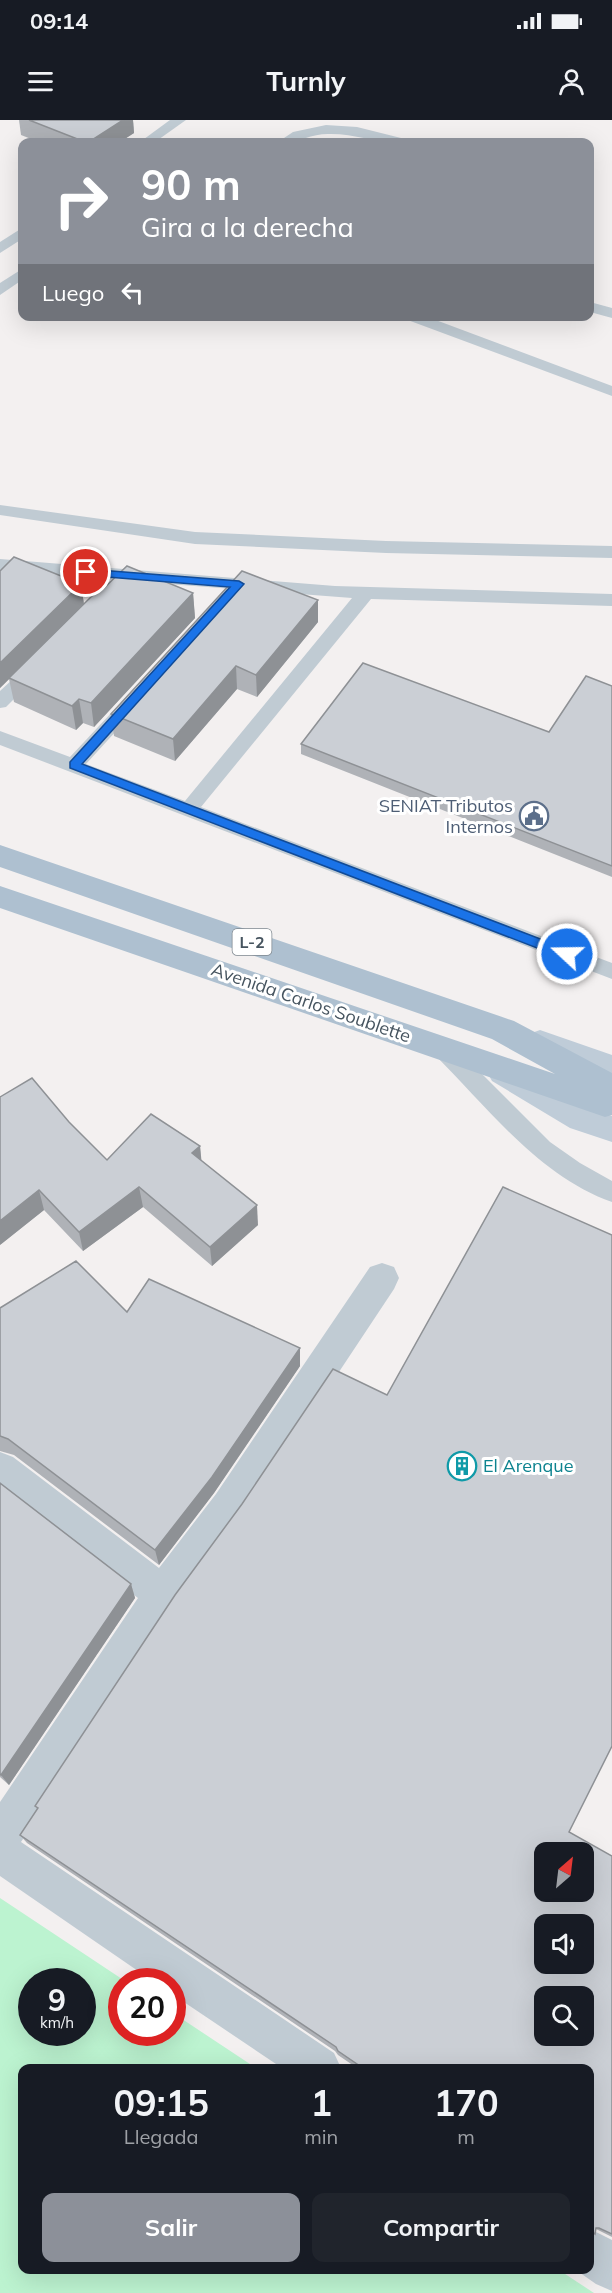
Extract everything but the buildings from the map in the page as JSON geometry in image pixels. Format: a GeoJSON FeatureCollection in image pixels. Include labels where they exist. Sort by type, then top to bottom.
{"type":"FeatureCollection","features":[{"type":"Feature","properties":{"kind":"main road","name":"Avenida Carlos Soublette"},"geometry":{"type":"LineString","coordinates":[[0,856],[503,1030]]}},
{"type":"Feature","properties":{"kind":"main road","name":"Avenida Carlos Soublette"},"geometry":{"type":"LineString","coordinates":[[0,897],[491,1065]]}},
{"type":"Feature","properties":{"kind":"main road","name":"L-2"},"geometry":{"type":"LineString","coordinates":[[503,1030],[588,1077],[612,1086]]}},
{"type":"Feature","properties":{"kind":"main road","name":"L-2"},"geometry":{"type":"LineString","coordinates":[[491,1065],[612,1107]]}},
{"type":"Feature","properties":{"kind":"street","name":"Avenida Carlos Soublette"},"geometry":{"type":"LineString","coordinates":[[503,1030],[612,1068]]}},
{"type":"Feature","properties":{"kind":"street","name":"Avenida Carlos Soublette"},"geometry":{"type":"LineString","coordinates":[[491,1065],[581,1119],[612,1129]]}},
{"type":"Feature","properties":{"kind":"street"},"geometry":{"type":"LineString","coordinates":[[0,1838],[163,1594],[229,1506],[382,1278]]}},
{"type":"Feature","properties":{"kind":"street"},"geometry":{"type":"LineString","coordinates":[[0,1469],[163,1594]]}},
{"type":"Feature","properties":{"kind":"street"},"geometry":{"type":"LineString","coordinates":[[0,1852],[313,2064]]}},
{"type":"Feature","properties":{"kind":"street"},"geometry":{"type":"LineString","coordinates":[[594,2255],[612,2268]]}},
{"type":"Feature","properties":{"kind":"lane"},"geometry":{"type":"LineString","coordinates":[[153,138],[179,120]]}},
{"type":"Feature","properties":{"kind":"lane"},"geometry":{"type":"LineString","coordinates":[[294,138],[316,128],[338,127],[387,138]]}},
{"type":"Feature","properties":{"kind":"lane"},"geometry":{"type":"LineString","coordinates":[[0,249],[18,235]]}},
{"type":"Feature","properties":{"kind":"lane"},"geometry":{"type":"LineString","coordinates":[[0,290],[18,276]]}},
{"type":"Feature","properties":{"kind":"lane"},"geometry":{"type":"LineString","coordinates":[[594,308],[612,313]]}},
{"type":"Feature","properties":{"kind":"lane"},"geometry":{"type":"LineString","coordinates":[[423,321],[612,391]]}},
{"type":"Feature","properties":{"kind":"lane"},"geometry":{"type":"LineString","coordinates":[[0,510],[195,538],[386,547],[612,552]]}},
{"type":"Feature","properties":{"kind":"lane"},"geometry":{"type":"LineString","coordinates":[[0,565],[366,593],[612,600]]}},
{"type":"Feature","properties":{"kind":"lane"},"geometry":{"type":"LineString","coordinates":[[110,592],[127,576]]}},
{"type":"Feature","properties":{"kind":"lane"},"geometry":{"type":"LineString","coordinates":[[223,602],[239,584]]}},
{"type":"Feature","properties":{"kind":"lane"},"geometry":{"type":"LineString","coordinates":[[189,809],[366,593]]}},
{"type":"Feature","properties":{"kind":"lane"},"geometry":{"type":"LineString","coordinates":[[0,702],[42,660]]}},
{"type":"Feature","properties":{"kind":"lane"},"geometry":{"type":"LineString","coordinates":[[74,765],[145,688]]}},
{"type":"Feature","properties":{"kind":"lane"},"geometry":{"type":"LineString","coordinates":[[0,738],[612,971]]}},
{"type":"Feature","properties":{"kind":"lane"},"geometry":{"type":"LineString","coordinates":[[443,1049],[542,1149],[572,1170],[612,1192]]}},
{"type":"Feature","properties":{"kind":"green space"},"geometry":{"type":"Polygon","coordinates":[[[0,1898],[108,1970],[108,2046],[186,2046],[186,2022],[250,2064],[18,2064],[18,2274],[565,2274],[594,2293],[0,2293],[0,1898]]]}},
{"type":"Feature","properties":{"kind":"place","name":"SENIAT Tributos Internos"},"geometry":{"type":"Point","coordinates":[534,816]}},
{"type":"Feature","properties":{"kind":"place","name":"El Arenque"},"geometry":{"type":"Point","coordinates":[462,1466]}},
{"type":"Feature","properties":{"kind":"route"},"geometry":{"type":"LineString","coordinates":[[86,572],[239,584],[74,765],[567,954]]}}]}
